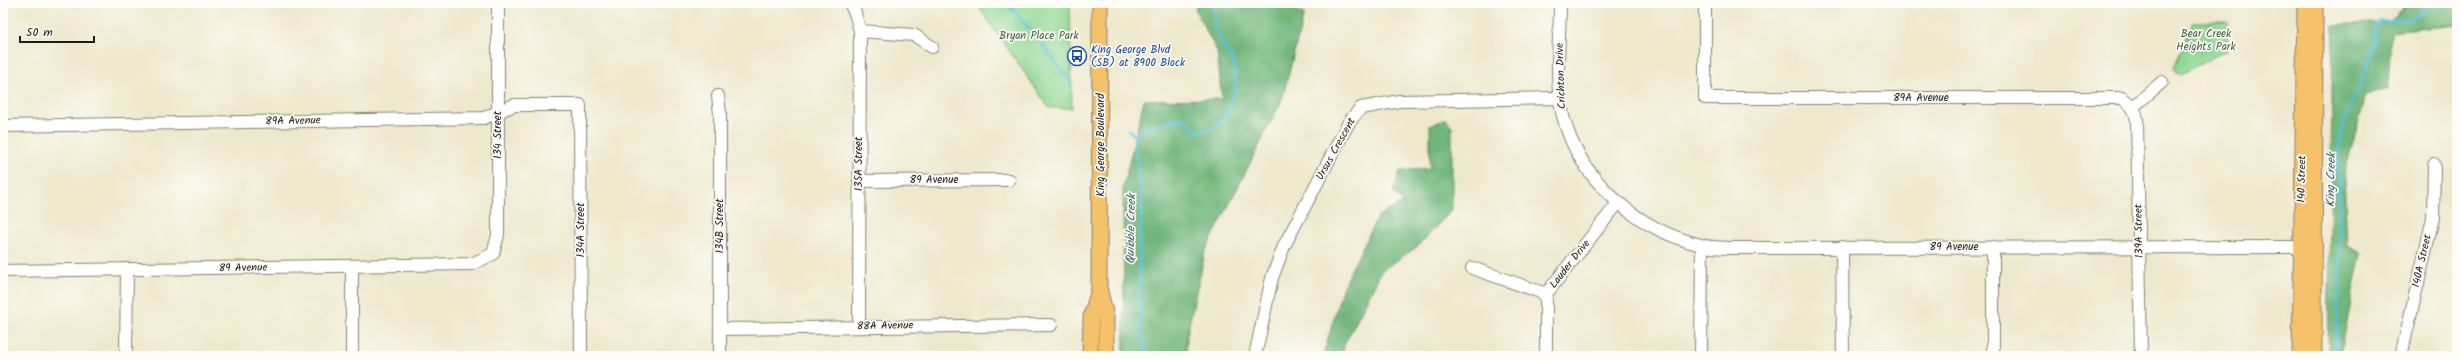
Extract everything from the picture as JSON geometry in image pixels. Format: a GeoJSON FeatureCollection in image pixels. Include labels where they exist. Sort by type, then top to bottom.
{"type":"FeatureCollection","features":[{"type":"Feature","properties":{"kind":"main road","name":"King George Boulevard"},"geometry":{"type":"LineString","coordinates":[[1100,3],[1099,287],[1106,317],[1106,356]]}},
{"type":"Feature","properties":{"kind":"main road","name":"140 Street"},"geometry":{"type":"LineString","coordinates":[[2300,356],[2305,3]]}},
{"type":"Feature","properties":{"kind":"main road","name":"140 Street"},"geometry":{"type":"LineString","coordinates":[[2314,356],[2315,3]]}},
{"type":"Feature","properties":{"kind":"main road","name":"King George Boulevard"},"geometry":{"type":"LineString","coordinates":[[1090,356],[1091,317],[1099,287]]}},
{"type":"Feature","properties":{"kind":"street","name":"134 Street"},"geometry":{"type":"LineString","coordinates":[[482,260],[493,254],[498,235],[498,3]]}},
{"type":"Feature","properties":{"kind":"street","name":"135A Street"},"geometry":{"type":"LineString","coordinates":[[850,3],[856,12],[860,31],[859,326]]}},
{"type":"Feature","properties":{"kind":"street","name":"Crichton Drive"},"geometry":{"type":"LineString","coordinates":[[1560,3],[1560,98],[1569,132],[1581,157],[1595,177],[1618,203]]}},
{"type":"Feature","properties":{"kind":"street","name":"89A Avenue"},"geometry":{"type":"LineString","coordinates":[[1705,3],[1706,98],[2122,98],[2133,107]]}},
{"type":"Feature","properties":{"kind":"street"},"geometry":{"type":"LineString","coordinates":[[860,31],[914,35],[932,47]]}},
{"type":"Feature","properties":{"kind":"street"},"geometry":{"type":"LineString","coordinates":[[2133,107],[2162,82]]}},
{"type":"Feature","properties":{"kind":"street","name":"134B Street"},"geometry":{"type":"LineString","coordinates":[[718,96],[720,114],[720,356]]}},
{"type":"Feature","properties":{"kind":"street","name":"Ursus Crescent"},"geometry":{"type":"LineString","coordinates":[[1255,356],[1272,278],[1284,246],[1349,122],[1361,108],[1400,101],[1560,98]]}},
{"type":"Feature","properties":{"kind":"street","name":"89A Avenue"},"geometry":{"type":"LineString","coordinates":[[3,126],[484,118],[514,106],[580,105]]}},
{"type":"Feature","properties":{"kind":"street","name":"134A Street"},"geometry":{"type":"LineString","coordinates":[[580,105],[581,356]]}},
{"type":"Feature","properties":{"kind":"street","name":"139A Street"},"geometry":{"type":"LineString","coordinates":[[2133,107],[2137,121],[2141,356]]}},
{"type":"Feature","properties":{"kind":"street","name":"140A Street"},"geometry":{"type":"LineString","coordinates":[[2401,356],[2433,218],[2434,164]]}},
{"type":"Feature","properties":{"kind":"street","name":"89 Avenue"},"geometry":{"type":"LineString","coordinates":[[859,181],[1009,180]]}},
{"type":"Feature","properties":{"kind":"street","name":"89 Avenue"},"geometry":{"type":"LineString","coordinates":[[1618,203],[1641,220],[1672,235],[1702,246],[2301,247]]}},
{"type":"Feature","properties":{"kind":"street","name":"Lauder Drive"},"geometry":{"type":"LineString","coordinates":[[1546,356],[1546,294],[1618,203]]}},
{"type":"Feature","properties":{"kind":"street"},"geometry":{"type":"LineString","coordinates":[[1701,356],[1702,246]]}},
{"type":"Feature","properties":{"kind":"street"},"geometry":{"type":"LineString","coordinates":[[1842,247],[1843,356]]}},
{"type":"Feature","properties":{"kind":"street"},"geometry":{"type":"LineString","coordinates":[[1993,247],[1993,356]]}},
{"type":"Feature","properties":{"kind":"street","name":"89 Avenue"},"geometry":{"type":"LineString","coordinates":[[3,271],[352,267],[472,264],[482,260]]}},
{"type":"Feature","properties":{"kind":"street"},"geometry":{"type":"LineString","coordinates":[[352,267],[352,356]]}},
{"type":"Feature","properties":{"kind":"street"},"geometry":{"type":"LineString","coordinates":[[1472,268],[1546,294]]}},
{"type":"Feature","properties":{"kind":"street"},"geometry":{"type":"LineString","coordinates":[[126,356],[127,269]]}},
{"type":"Feature","properties":{"kind":"street","name":"88A Avenue"},"geometry":{"type":"LineString","coordinates":[[720,329],[859,326],[1051,325]]}},
{"type":"Feature","properties":{"kind":"green space","name":"Bryan Place Park"},"geometry":{"type":"Polygon","coordinates":[[[976,3],[1070,3],[1072,108],[1049,108],[976,3]]]}},
{"type":"Feature","properties":{"kind":"green space"},"geometry":{"type":"Polygon","coordinates":[[[1198,3],[1280,3],[1304,14],[1282,100],[1205,252],[1187,334],[1186,356],[1124,356],[1123,188],[1144,100],[1222,99],[1217,51],[1195,10],[1198,3]]]}},
{"type":"Feature","properties":{"kind":"green space"},"geometry":{"type":"Polygon","coordinates":[[[2410,3],[2457,3],[2457,25],[2391,32],[2388,88],[2366,95],[2344,175],[2347,246],[2361,253],[2340,356],[2328,356],[2333,25],[2388,22],[2410,3]]]}},
{"type":"Feature","properties":{"kind":"green space","name":"Bear Creek Heights Park"},"geometry":{"type":"Polygon","coordinates":[[[2193,22],[2228,22],[2227,50],[2179,75],[2174,68],[2193,22]]]}},
{"type":"Feature","properties":{"kind":"green space"},"geometry":{"type":"Polygon","coordinates":[[[1446,119],[1452,126],[1452,210],[1417,247],[1382,270],[1345,343],[1342,356],[1323,356],[1343,286],[1378,216],[1403,203],[1393,192],[1400,171],[1430,168],[1430,125],[1446,119]]]}},
{"type":"Feature","properties":{"kind":"waterway"},"geometry":{"type":"LineString","coordinates":[[1007,3],[1044,46],[1072,85]]}},
{"type":"Feature","properties":{"kind":"waterway","name":"Quibble Creek"},"geometry":{"type":"LineString","coordinates":[[1147,356],[1140,328],[1139,249],[1142,204],[1134,138],[1138,132],[1179,118],[1187,121],[1196,131],[1208,130],[1217,125],[1224,118],[1230,108],[1235,85],[1234,63],[1221,42],[1217,31],[1214,20],[1214,3]]}},
{"type":"Feature","properties":{"kind":"waterway","name":"King Creek"},"geometry":{"type":"LineString","coordinates":[[2336,356],[2340,256],[2338,158],[2346,115],[2360,86],[2375,43],[2375,26],[2379,21],[2401,20],[2415,17],[2421,14],[2430,3]]}},
{"type":"Feature","properties":{"kind":"waterway"},"geometry":{"type":"LineString","coordinates":[[1129,130],[1134,135]]}},
{"type":"Feature","properties":{"kind":"place","name":"King George Blvd (SB) at 8900 Block"},"geometry":{"type":"Point","coordinates":[1077,56]}}]}
